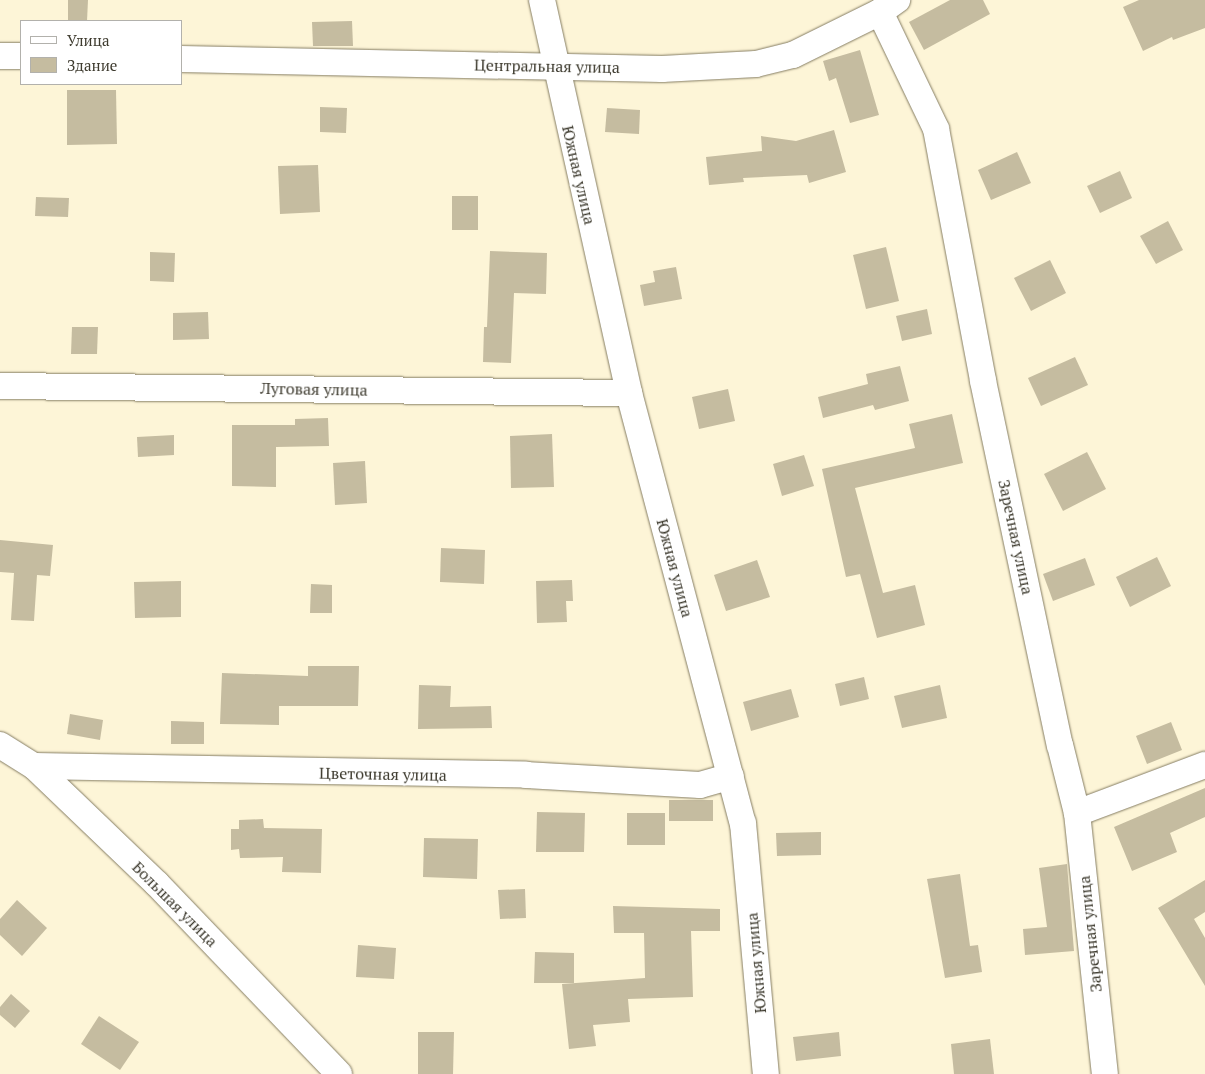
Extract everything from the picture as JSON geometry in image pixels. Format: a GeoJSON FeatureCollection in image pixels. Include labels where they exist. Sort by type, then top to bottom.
{"type":"FeatureCollection","features":[{"type":"Feature","properties":{"kind":"street","name":"Южная улица"},"geometry":{"type":"LineString","coordinates":[[542,0],[555,66],[629,392],[743,823],[766,1074]]}},
{"type":"Feature","properties":{"kind":"street","name":"Центральная улица"},"geometry":{"type":"LineString","coordinates":[[182,59],[662,69],[756,64],[793,56],[888,6]]}},
{"type":"Feature","properties":{"kind":"street","name":"Заречная улица"},"geometry":{"type":"LineString","coordinates":[[888,6],[936,129],[983,381],[1060,745],[1077,813],[1105,1074]]}},
{"type":"Feature","properties":{"kind":"street"},"geometry":{"type":"LineString","coordinates":[[0,56],[20,56]]}},
{"type":"Feature","properties":{"kind":"street","name":"Луговая улица"},"geometry":{"type":"LineString","coordinates":[[0,386],[629,392]]}},
{"type":"Feature","properties":{"kind":"street","name":"Большая улица"},"geometry":{"type":"LineString","coordinates":[[0,745],[34,766],[157,884],[339,1074]]}},
{"type":"Feature","properties":{"kind":"street","name":"Цветочная улица"},"geometry":{"type":"LineString","coordinates":[[34,766],[526,775],[700,785],[731,776]]}},
{"type":"Feature","properties":{"kind":"street"},"geometry":{"type":"LineString","coordinates":[[1077,813],[1205,766]]}},
{"type":"Feature","properties":{"kind":"building"},"geometry":{"type":"Polygon","coordinates":[[[68,0],[88,0],[87,20],[68,20],[68,0]]]}},
{"type":"Feature","properties":{"kind":"building"},"geometry":{"type":"Polygon","coordinates":[[[950,0],[983,0],[990,14],[924,50],[909,22],[950,0]]]}},
{"type":"Feature","properties":{"kind":"building"},"geometry":{"type":"Polygon","coordinates":[[[1139,0],[1205,0],[1205,28],[1173,40],[1172,37],[1143,51],[1123,7],[1139,0]]]}},
{"type":"Feature","properties":{"kind":"building"},"geometry":{"type":"Polygon","coordinates":[[[352,21],[353,46],[313,46],[312,22],[352,21]]]}},
{"type":"Feature","properties":{"kind":"building"},"geometry":{"type":"Polygon","coordinates":[[[860,50],[879,115],[850,123],[836,78],[829,81],[823,61],[860,50]]]}},
{"type":"Feature","properties":{"kind":"building"},"geometry":{"type":"Polygon","coordinates":[[[67,90],[116,90],[117,144],[67,145],[67,90]]]}},
{"type":"Feature","properties":{"kind":"building"},"geometry":{"type":"Polygon","coordinates":[[[320,107],[347,108],[346,133],[320,132],[320,107]]]}},
{"type":"Feature","properties":{"kind":"building"},"geometry":{"type":"Polygon","coordinates":[[[607,108],[640,110],[639,134],[605,132],[607,108]]]}},
{"type":"Feature","properties":{"kind":"building"},"geometry":{"type":"Polygon","coordinates":[[[834,130],[846,172],[809,183],[807,175],[743,178],[744,182],[709,185],[706,157],[762,151],[761,136],[796,141],[834,130]]]}},
{"type":"Feature","properties":{"kind":"building"},"geometry":{"type":"Polygon","coordinates":[[[1017,152],[1031,183],[991,200],[978,170],[1017,152]]]}},
{"type":"Feature","properties":{"kind":"building"},"geometry":{"type":"Polygon","coordinates":[[[318,165],[320,212],[280,214],[278,166],[318,165]]]}},
{"type":"Feature","properties":{"kind":"building"},"geometry":{"type":"Polygon","coordinates":[[[1120,171],[1132,198],[1100,213],[1087,186],[1120,171]]]}},
{"type":"Feature","properties":{"kind":"building"},"geometry":{"type":"Polygon","coordinates":[[[452,196],[478,196],[478,230],[452,230],[452,196]]]}},
{"type":"Feature","properties":{"kind":"building"},"geometry":{"type":"Polygon","coordinates":[[[36,197],[69,198],[68,217],[35,216],[36,197]]]}},
{"type":"Feature","properties":{"kind":"building"},"geometry":{"type":"Polygon","coordinates":[[[1168,221],[1183,250],[1156,264],[1140,236],[1168,221]]]}},
{"type":"Feature","properties":{"kind":"building"},"geometry":{"type":"Polygon","coordinates":[[[886,247],[899,301],[866,309],[853,255],[886,247]]]}},
{"type":"Feature","properties":{"kind":"building"},"geometry":{"type":"Polygon","coordinates":[[[490,251],[547,253],[546,294],[514,293],[511,363],[483,362],[484,327],[487,327],[490,251]]]}},
{"type":"Feature","properties":{"kind":"building"},"geometry":{"type":"Polygon","coordinates":[[[150,252],[175,253],[174,282],[150,281],[150,252]]]}},
{"type":"Feature","properties":{"kind":"building"},"geometry":{"type":"Polygon","coordinates":[[[1050,260],[1066,293],[1031,311],[1014,278],[1050,260]]]}},
{"type":"Feature","properties":{"kind":"building"},"geometry":{"type":"Polygon","coordinates":[[[676,267],[682,299],[644,306],[640,285],[655,282],[653,271],[676,267]]]}},
{"type":"Feature","properties":{"kind":"building"},"geometry":{"type":"Polygon","coordinates":[[[927,309],[932,334],[902,341],[896,316],[927,309]]]}},
{"type":"Feature","properties":{"kind":"building"},"geometry":{"type":"Polygon","coordinates":[[[208,312],[209,339],[173,340],[173,313],[208,312]]]}},
{"type":"Feature","properties":{"kind":"building"},"geometry":{"type":"Polygon","coordinates":[[[72,327],[98,327],[97,354],[71,354],[72,327]]]}},
{"type":"Feature","properties":{"kind":"building"},"geometry":{"type":"Polygon","coordinates":[[[1075,357],[1088,385],[1041,406],[1028,378],[1075,357]]]}},
{"type":"Feature","properties":{"kind":"building"},"geometry":{"type":"Polygon","coordinates":[[[900,366],[909,401],[875,410],[873,405],[823,418],[818,397],[868,384],[866,374],[900,366]]]}},
{"type":"Feature","properties":{"kind":"building"},"geometry":{"type":"Polygon","coordinates":[[[728,389],[735,421],[699,429],[692,397],[728,389]]]}},
{"type":"Feature","properties":{"kind":"building"},"geometry":{"type":"Polygon","coordinates":[[[952,414],[963,463],[855,488],[883,593],[915,585],[925,625],[877,638],[860,574],[846,577],[822,469],[915,448],[909,424],[952,414]]]}},
{"type":"Feature","properties":{"kind":"building"},"geometry":{"type":"Polygon","coordinates":[[[328,418],[329,446],[276,447],[276,487],[232,486],[232,425],[295,425],[295,419],[328,418]]]}},
{"type":"Feature","properties":{"kind":"building"},"geometry":{"type":"Polygon","coordinates":[[[552,434],[554,487],[511,488],[510,436],[552,434]]]}},
{"type":"Feature","properties":{"kind":"building"},"geometry":{"type":"Polygon","coordinates":[[[174,435],[174,455],[138,457],[137,437],[174,435]]]}},
{"type":"Feature","properties":{"kind":"building"},"geometry":{"type":"Polygon","coordinates":[[[1087,452],[1106,489],[1063,511],[1044,474],[1087,452]]]}},
{"type":"Feature","properties":{"kind":"building"},"geometry":{"type":"Polygon","coordinates":[[[804,455],[814,486],[782,496],[773,464],[804,455]]]}},
{"type":"Feature","properties":{"kind":"building"},"geometry":{"type":"Polygon","coordinates":[[[365,461],[367,503],[335,505],[333,463],[365,461]]]}},
{"type":"Feature","properties":{"kind":"building"},"geometry":{"type":"Polygon","coordinates":[[[0,540],[53,545],[50,576],[37,575],[34,621],[11,620],[14,573],[0,572],[0,540]]]}},
{"type":"Feature","properties":{"kind":"building"},"geometry":{"type":"Polygon","coordinates":[[[441,548],[485,550],[484,584],[440,582],[441,548]]]}},
{"type":"Feature","properties":{"kind":"building"},"geometry":{"type":"Polygon","coordinates":[[[1157,557],[1171,586],[1130,607],[1116,577],[1157,557]]]}},
{"type":"Feature","properties":{"kind":"building"},"geometry":{"type":"Polygon","coordinates":[[[1085,558],[1095,585],[1053,601],[1043,574],[1085,558]]]}},
{"type":"Feature","properties":{"kind":"building"},"geometry":{"type":"Polygon","coordinates":[[[757,560],[770,597],[726,611],[714,575],[757,560]]]}},
{"type":"Feature","properties":{"kind":"building"},"geometry":{"type":"Polygon","coordinates":[[[572,580],[573,601],[566,601],[567,622],[537,623],[536,581],[572,580]]]}},
{"type":"Feature","properties":{"kind":"building"},"geometry":{"type":"Polygon","coordinates":[[[181,581],[181,617],[135,618],[134,582],[181,581]]]}},
{"type":"Feature","properties":{"kind":"building"},"geometry":{"type":"Polygon","coordinates":[[[311,584],[332,585],[332,613],[310,613],[311,584]]]}},
{"type":"Feature","properties":{"kind":"building"},"geometry":{"type":"Polygon","coordinates":[[[308,666],[359,666],[358,706],[279,706],[279,725],[220,724],[222,673],[308,676],[308,666]]]}},
{"type":"Feature","properties":{"kind":"building"},"geometry":{"type":"Polygon","coordinates":[[[864,677],[869,699],[840,706],[835,684],[864,677]]]}},
{"type":"Feature","properties":{"kind":"building"},"geometry":{"type":"Polygon","coordinates":[[[419,685],[451,686],[450,707],[491,706],[492,728],[418,729],[419,685]]]}},
{"type":"Feature","properties":{"kind":"building"},"geometry":{"type":"Polygon","coordinates":[[[940,685],[947,718],[902,728],[894,696],[940,685]]]}},
{"type":"Feature","properties":{"kind":"building"},"geometry":{"type":"Polygon","coordinates":[[[791,689],[799,717],[751,731],[743,702],[791,689]]]}},
{"type":"Feature","properties":{"kind":"building"},"geometry":{"type":"Polygon","coordinates":[[[70,714],[103,720],[100,740],[67,734],[70,714]]]}},
{"type":"Feature","properties":{"kind":"building"},"geometry":{"type":"Polygon","coordinates":[[[171,721],[204,722],[204,744],[171,744],[171,721]]]}},
{"type":"Feature","properties":{"kind":"building"},"geometry":{"type":"Polygon","coordinates":[[[1171,722],[1182,750],[1147,764],[1136,736],[1171,722]]]}},
{"type":"Feature","properties":{"kind":"building"},"geometry":{"type":"Polygon","coordinates":[[[1205,788],[1205,817],[1170,833],[1177,852],[1132,871],[1114,827],[1205,788]]]}},
{"type":"Feature","properties":{"kind":"building"},"geometry":{"type":"Polygon","coordinates":[[[669,800],[713,800],[713,821],[669,821],[669,800]]]}},
{"type":"Feature","properties":{"kind":"building"},"geometry":{"type":"Polygon","coordinates":[[[537,812],[585,813],[584,852],[536,852],[537,812]]]}},
{"type":"Feature","properties":{"kind":"building"},"geometry":{"type":"Polygon","coordinates":[[[627,813],[665,813],[665,845],[627,845],[627,813]]]}},
{"type":"Feature","properties":{"kind":"building"},"geometry":{"type":"Polygon","coordinates":[[[263,819],[264,828],[322,829],[321,873],[282,872],[283,857],[240,858],[239,849],[231,850],[231,829],[239,829],[239,820],[263,819]]]}},
{"type":"Feature","properties":{"kind":"building"},"geometry":{"type":"Polygon","coordinates":[[[821,832],[821,855],[777,856],[776,833],[821,832]]]}},
{"type":"Feature","properties":{"kind":"building"},"geometry":{"type":"Polygon","coordinates":[[[424,838],[478,839],[477,879],[423,877],[424,838]]]}},
{"type":"Feature","properties":{"kind":"building"},"geometry":{"type":"Polygon","coordinates":[[[1067,864],[1074,951],[1025,955],[1023,929],[1047,927],[1039,868],[1067,864]]]}},
{"type":"Feature","properties":{"kind":"building"},"geometry":{"type":"Polygon","coordinates":[[[960,874],[970,946],[978,945],[982,972],[945,978],[927,879],[960,874]]]}},
{"type":"Feature","properties":{"kind":"building"},"geometry":{"type":"Polygon","coordinates":[[[1205,880],[1205,912],[1194,919],[1205,938],[1205,986],[1158,908],[1205,880]]]}},
{"type":"Feature","properties":{"kind":"building"},"geometry":{"type":"Polygon","coordinates":[[[525,889],[526,918],[500,919],[498,890],[525,889]]]}},
{"type":"Feature","properties":{"kind":"building"},"geometry":{"type":"Polygon","coordinates":[[[17,900],[47,928],[22,956],[0,935],[0,919],[17,900]]]}},
{"type":"Feature","properties":{"kind":"building"},"geometry":{"type":"Polygon","coordinates":[[[613,906],[720,909],[720,931],[691,931],[693,997],[628,999],[630,1022],[593,1025],[596,1046],[569,1049],[562,984],[645,978],[644,933],[614,933],[613,906]]]}},
{"type":"Feature","properties":{"kind":"building"},"geometry":{"type":"Polygon","coordinates":[[[358,945],[396,948],[394,979],[356,977],[358,945]]]}},
{"type":"Feature","properties":{"kind":"building"},"geometry":{"type":"Polygon","coordinates":[[[535,952],[574,953],[574,983],[534,983],[535,952]]]}},
{"type":"Feature","properties":{"kind":"building"},"geometry":{"type":"Polygon","coordinates":[[[11,994],[30,1011],[15,1028],[0,1015],[0,1007],[11,994]]]}},
{"type":"Feature","properties":{"kind":"building"},"geometry":{"type":"Polygon","coordinates":[[[99,1016],[139,1042],[120,1070],[81,1044],[99,1016]]]}},
{"type":"Feature","properties":{"kind":"building"},"geometry":{"type":"Polygon","coordinates":[[[418,1032],[454,1032],[453,1074],[418,1074],[418,1032]]]}},
{"type":"Feature","properties":{"kind":"building"},"geometry":{"type":"Polygon","coordinates":[[[839,1032],[841,1056],[796,1061],[793,1037],[839,1032]]]}},
{"type":"Feature","properties":{"kind":"building"},"geometry":{"type":"Polygon","coordinates":[[[990,1039],[994,1074],[954,1074],[951,1044],[990,1039]]]}}]}
